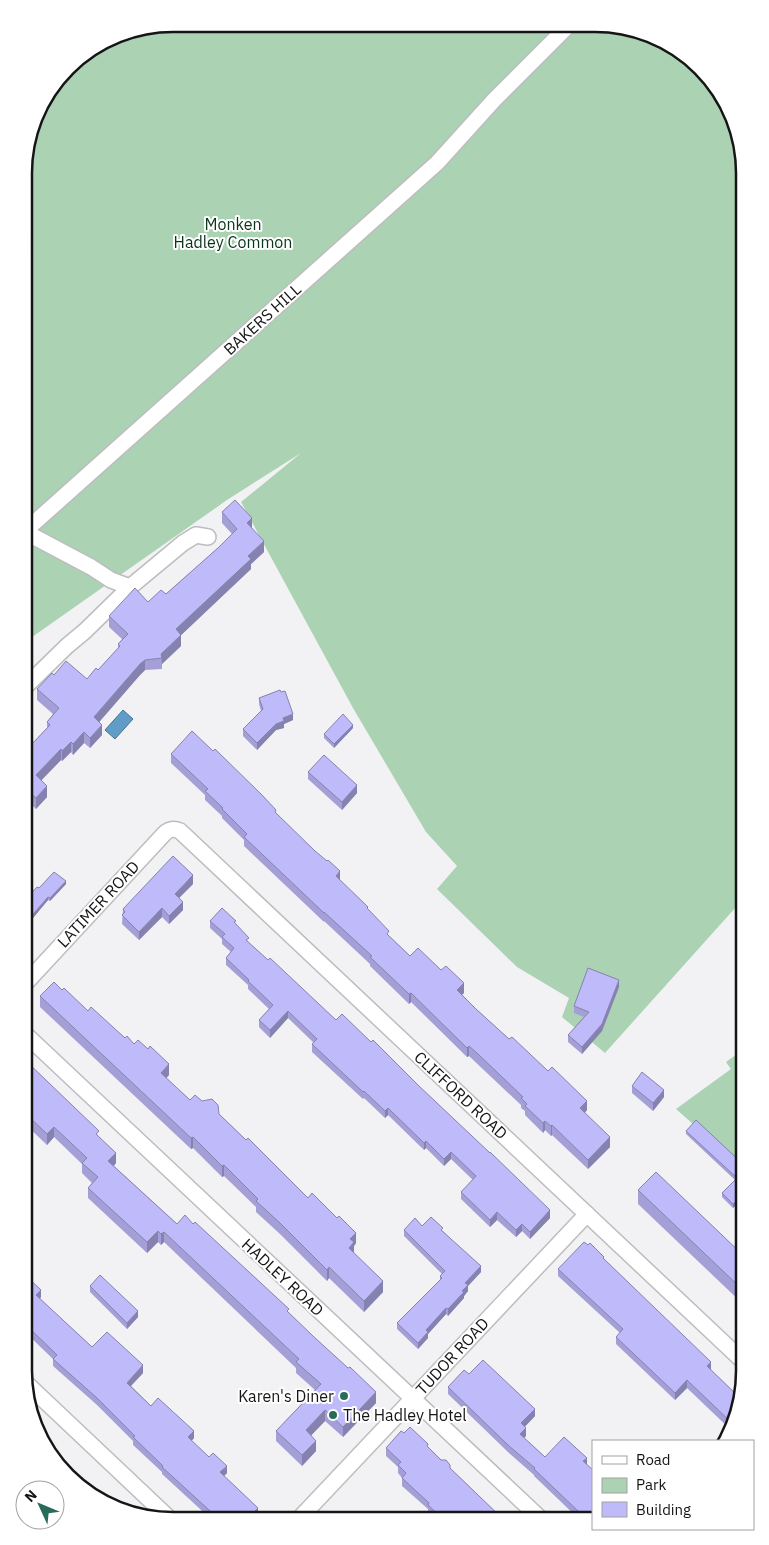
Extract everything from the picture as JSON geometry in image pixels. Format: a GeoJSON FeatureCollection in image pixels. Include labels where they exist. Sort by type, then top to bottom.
{"type":"FeatureCollection","features":[{"type":"Feature","properties":{"kind":"street","name":"BAKERS HILL"},"geometry":{"type":"LineString","coordinates":[[33,525],[437,162],[494,100],[562,32]]}},
{"type":"Feature","properties":{"kind":"street"},"geometry":{"type":"LineString","coordinates":[[33,680],[130,587],[184,543],[196,535],[208,537]]}},
{"type":"Feature","properties":{"kind":"street"},"geometry":{"type":"LineString","coordinates":[[33,536],[91,567],[111,580],[130,587]]}},
{"type":"Feature","properties":{"kind":"street","name":"LATIMER ROAD"},"geometry":{"type":"LineString","coordinates":[[32,976],[164,834],[169,830],[175,829]]}},
{"type":"Feature","properties":{"kind":"street","name":"CLIFFORD ROAD"},"geometry":{"type":"LineString","coordinates":[[175,829],[185,834],[736,1355]]}},
{"type":"Feature","properties":{"kind":"street","name":"HADLEY ROAD"},"geometry":{"type":"LineString","coordinates":[[32,1041],[534,1512]]}},
{"type":"Feature","properties":{"kind":"street","name":"TUDOR ROAD"},"geometry":{"type":"LineString","coordinates":[[306,1512],[587,1214]]}},
{"type":"Feature","properties":{"kind":"street"},"geometry":{"type":"LineString","coordinates":[[34,1391],[162,1511]]}},
{"type":"Feature","properties":{"kind":"green space","name":"Monken Hadley Common"},"geometry":{"type":"Polygon","coordinates":[[[173,32],[596,32],[623,35],[658,47],[689,67],[702,80],[722,111],[729,128],[736,164],[736,907],[605,1053],[562,1017],[569,998],[517,967],[437,889],[457,866],[426,832],[353,708],[241,502],[301,453],[227,500],[33,637],[33,164],[37,137],[43,119],[56,95],[80,67],[103,51],[119,43],[146,35],[173,32]]]}},
{"type":"Feature","properties":{"kind":"green space"},"geometry":{"type":"Polygon","coordinates":[[[736,1055],[736,1162],[676,1109],[731,1069],[726,1062],[736,1055]]]}},
{"type":"Feature","properties":{"kind":"water"},"geometry":{"type":"Polygon","coordinates":[[[123,710],[133,719],[115,739],[105,730],[123,710]]]}},
{"type":"Feature","properties":{"kind":"building"},"geometry":{"type":"Polygon","coordinates":[[[235,500],[252,518],[247,523],[264,541],[248,556],[251,559],[176,629],[181,635],[161,654],[162,658],[145,660],[140,664],[94,717],[102,725],[90,738],[84,732],[73,744],[71,742],[62,751],[61,749],[36,775],[47,786],[36,798],[32,795],[33,743],[50,725],[47,722],[59,708],[37,689],[52,673],[54,675],[66,661],[87,679],[96,668],[98,670],[120,646],[118,644],[128,634],[109,616],[135,588],[148,602],[161,590],[166,594],[219,547],[237,529],[222,512],[235,500]]]}},
{"type":"Feature","properties":{"kind":"building"},"geometry":{"type":"Polygon","coordinates":[[[280,690],[281,692],[285,691],[293,714],[283,718],[284,721],[276,724],[257,743],[243,729],[263,709],[259,698],[280,690]]]}},
{"type":"Feature","properties":{"kind":"building"},"geometry":{"type":"Polygon","coordinates":[[[343,714],[353,725],[334,744],[324,734],[343,714]]]}},
{"type":"Feature","properties":{"kind":"building"},"geometry":{"type":"Polygon","coordinates":[[[192,731],[213,751],[215,749],[262,795],[276,810],[275,812],[315,851],[340,871],[336,876],[368,907],[389,931],[387,934],[410,956],[418,948],[441,970],[446,966],[464,983],[457,990],[476,1009],[509,1039],[512,1037],[548,1071],[552,1067],[587,1101],[580,1108],[610,1137],[588,1160],[552,1125],[545,1121],[543,1123],[525,1106],[527,1104],[521,1098],[523,1097],[469,1046],[467,1048],[411,993],[409,994],[370,957],[372,956],[244,837],[247,834],[205,791],[208,789],[171,754],[192,731]]]}},
{"type":"Feature","properties":{"kind":"building"},"geometry":{"type":"Polygon","coordinates":[[[324,755],[357,785],[342,802],[308,772],[324,755]]]}},
{"type":"Feature","properties":{"kind":"building"},"geometry":{"type":"Polygon","coordinates":[[[173,856],[193,875],[175,894],[183,902],[169,916],[162,908],[139,932],[122,915],[125,912],[123,909],[173,856]]]}},
{"type":"Feature","properties":{"kind":"building"},"geometry":{"type":"Polygon","coordinates":[[[54,872],[66,881],[50,898],[48,897],[32,915],[32,892],[37,887],[39,888],[54,872]]]}},
{"type":"Feature","properties":{"kind":"building"},"geometry":{"type":"Polygon","coordinates":[[[222,908],[236,921],[234,922],[249,938],[246,940],[268,960],[270,958],[336,1020],[342,1014],[371,1042],[373,1040],[550,1210],[530,1232],[522,1224],[516,1230],[497,1212],[490,1220],[461,1192],[476,1176],[451,1152],[444,1159],[426,1141],[424,1143],[388,1108],[385,1111],[363,1092],[312,1044],[317,1039],[288,1011],[270,1030],[259,1020],[273,1005],[226,958],[234,948],[222,937],[225,934],[210,921],[222,908]]]}},
{"type":"Feature","properties":{"kind":"building"},"geometry":{"type":"Polygon","coordinates":[[[588,968],[619,980],[602,1024],[582,1047],[568,1035],[589,1012],[574,1006],[588,968]]]}},
{"type":"Feature","properties":{"kind":"building"},"geometry":{"type":"Polygon","coordinates":[[[54,982],[62,990],[64,988],[88,1011],[91,1007],[134,1044],[138,1040],[148,1049],[150,1046],[169,1064],[161,1073],[190,1100],[195,1095],[202,1101],[212,1099],[218,1105],[219,1114],[246,1140],[248,1138],[308,1198],[312,1193],[337,1218],[339,1216],[356,1233],[350,1239],[354,1242],[349,1248],[383,1281],[364,1301],[329,1267],[327,1270],[256,1201],[258,1199],[224,1165],[222,1166],[193,1137],[191,1138],[40,996],[54,982]]]}},
{"type":"Feature","properties":{"kind":"building"},"geometry":{"type":"Polygon","coordinates":[[[32,1067],[99,1131],[96,1134],[116,1153],[108,1161],[177,1224],[185,1215],[193,1224],[195,1222],[289,1309],[287,1311],[313,1336],[376,1392],[343,1427],[325,1410],[306,1430],[316,1441],[302,1455],[276,1431],[321,1384],[296,1362],[299,1359],[164,1232],[161,1234],[158,1231],[147,1242],[88,1188],[98,1177],[82,1163],[87,1158],[54,1127],[47,1134],[32,1120],[32,1067]]]}},
{"type":"Feature","properties":{"kind":"building"},"geometry":{"type":"Polygon","coordinates":[[[642,1072],[664,1090],[653,1103],[632,1086],[642,1072]]]}},
{"type":"Feature","properties":{"kind":"building"},"geometry":{"type":"Polygon","coordinates":[[[696,1120],[736,1158],[736,1177],[686,1131],[696,1120]]]}},
{"type":"Feature","properties":{"kind":"building"},"geometry":{"type":"Polygon","coordinates":[[[656,1172],[736,1248],[736,1283],[638,1190],[656,1172]]]}},
{"type":"Feature","properties":{"kind":"building"},"geometry":{"type":"Polygon","coordinates":[[[736,1179],[736,1201],[733,1204],[722,1193],[736,1179]]]}},
{"type":"Feature","properties":{"kind":"building"},"geometry":{"type":"Polygon","coordinates":[[[431,1217],[443,1228],[441,1230],[481,1266],[465,1283],[468,1285],[462,1291],[464,1292],[426,1330],[428,1332],[418,1343],[397,1323],[442,1278],[440,1276],[445,1271],[404,1230],[415,1218],[422,1226],[431,1217]]]}},
{"type":"Feature","properties":{"kind":"building"},"geometry":{"type":"Polygon","coordinates":[[[584,1242],[588,1245],[590,1243],[603,1258],[711,1362],[707,1366],[735,1393],[728,1419],[687,1380],[675,1393],[616,1337],[623,1329],[558,1269],[584,1242]]]}},
{"type":"Feature","properties":{"kind":"building"},"geometry":{"type":"Polygon","coordinates":[[[100,1275],[138,1311],[127,1323],[90,1286],[100,1275]]]}},
{"type":"Feature","properties":{"kind":"building"},"geometry":{"type":"Polygon","coordinates":[[[32,1282],[41,1290],[36,1295],[92,1347],[107,1332],[143,1365],[127,1383],[151,1406],[158,1398],[194,1431],[188,1437],[209,1457],[213,1453],[227,1466],[220,1472],[258,1508],[254,1512],[211,1512],[162,1467],[133,1437],[135,1436],[97,1398],[53,1359],[57,1355],[32,1331],[32,1282]]]}},
{"type":"Feature","properties":{"kind":"building"},"geometry":{"type":"Polygon","coordinates":[[[483,1360],[535,1409],[521,1423],[526,1428],[520,1434],[545,1457],[564,1437],[587,1458],[583,1461],[592,1469],[592,1512],[579,1512],[448,1387],[464,1370],[469,1374],[483,1360]]]}},
{"type":"Feature","properties":{"kind":"building"},"geometry":{"type":"Polygon","coordinates":[[[410,1427],[441,1460],[446,1460],[450,1468],[496,1512],[435,1512],[428,1505],[429,1503],[402,1478],[406,1473],[398,1465],[401,1462],[386,1448],[401,1431],[404,1433],[410,1427]]]}},
{"type":"Feature","properties":{"kind":"place","name":"Karen's Diner"},"geometry":{"type":"Point","coordinates":[344,1396]}},
{"type":"Feature","properties":{"kind":"place","name":"The Hadley Hotel"},"geometry":{"type":"Point","coordinates":[333,1415]}}]}
